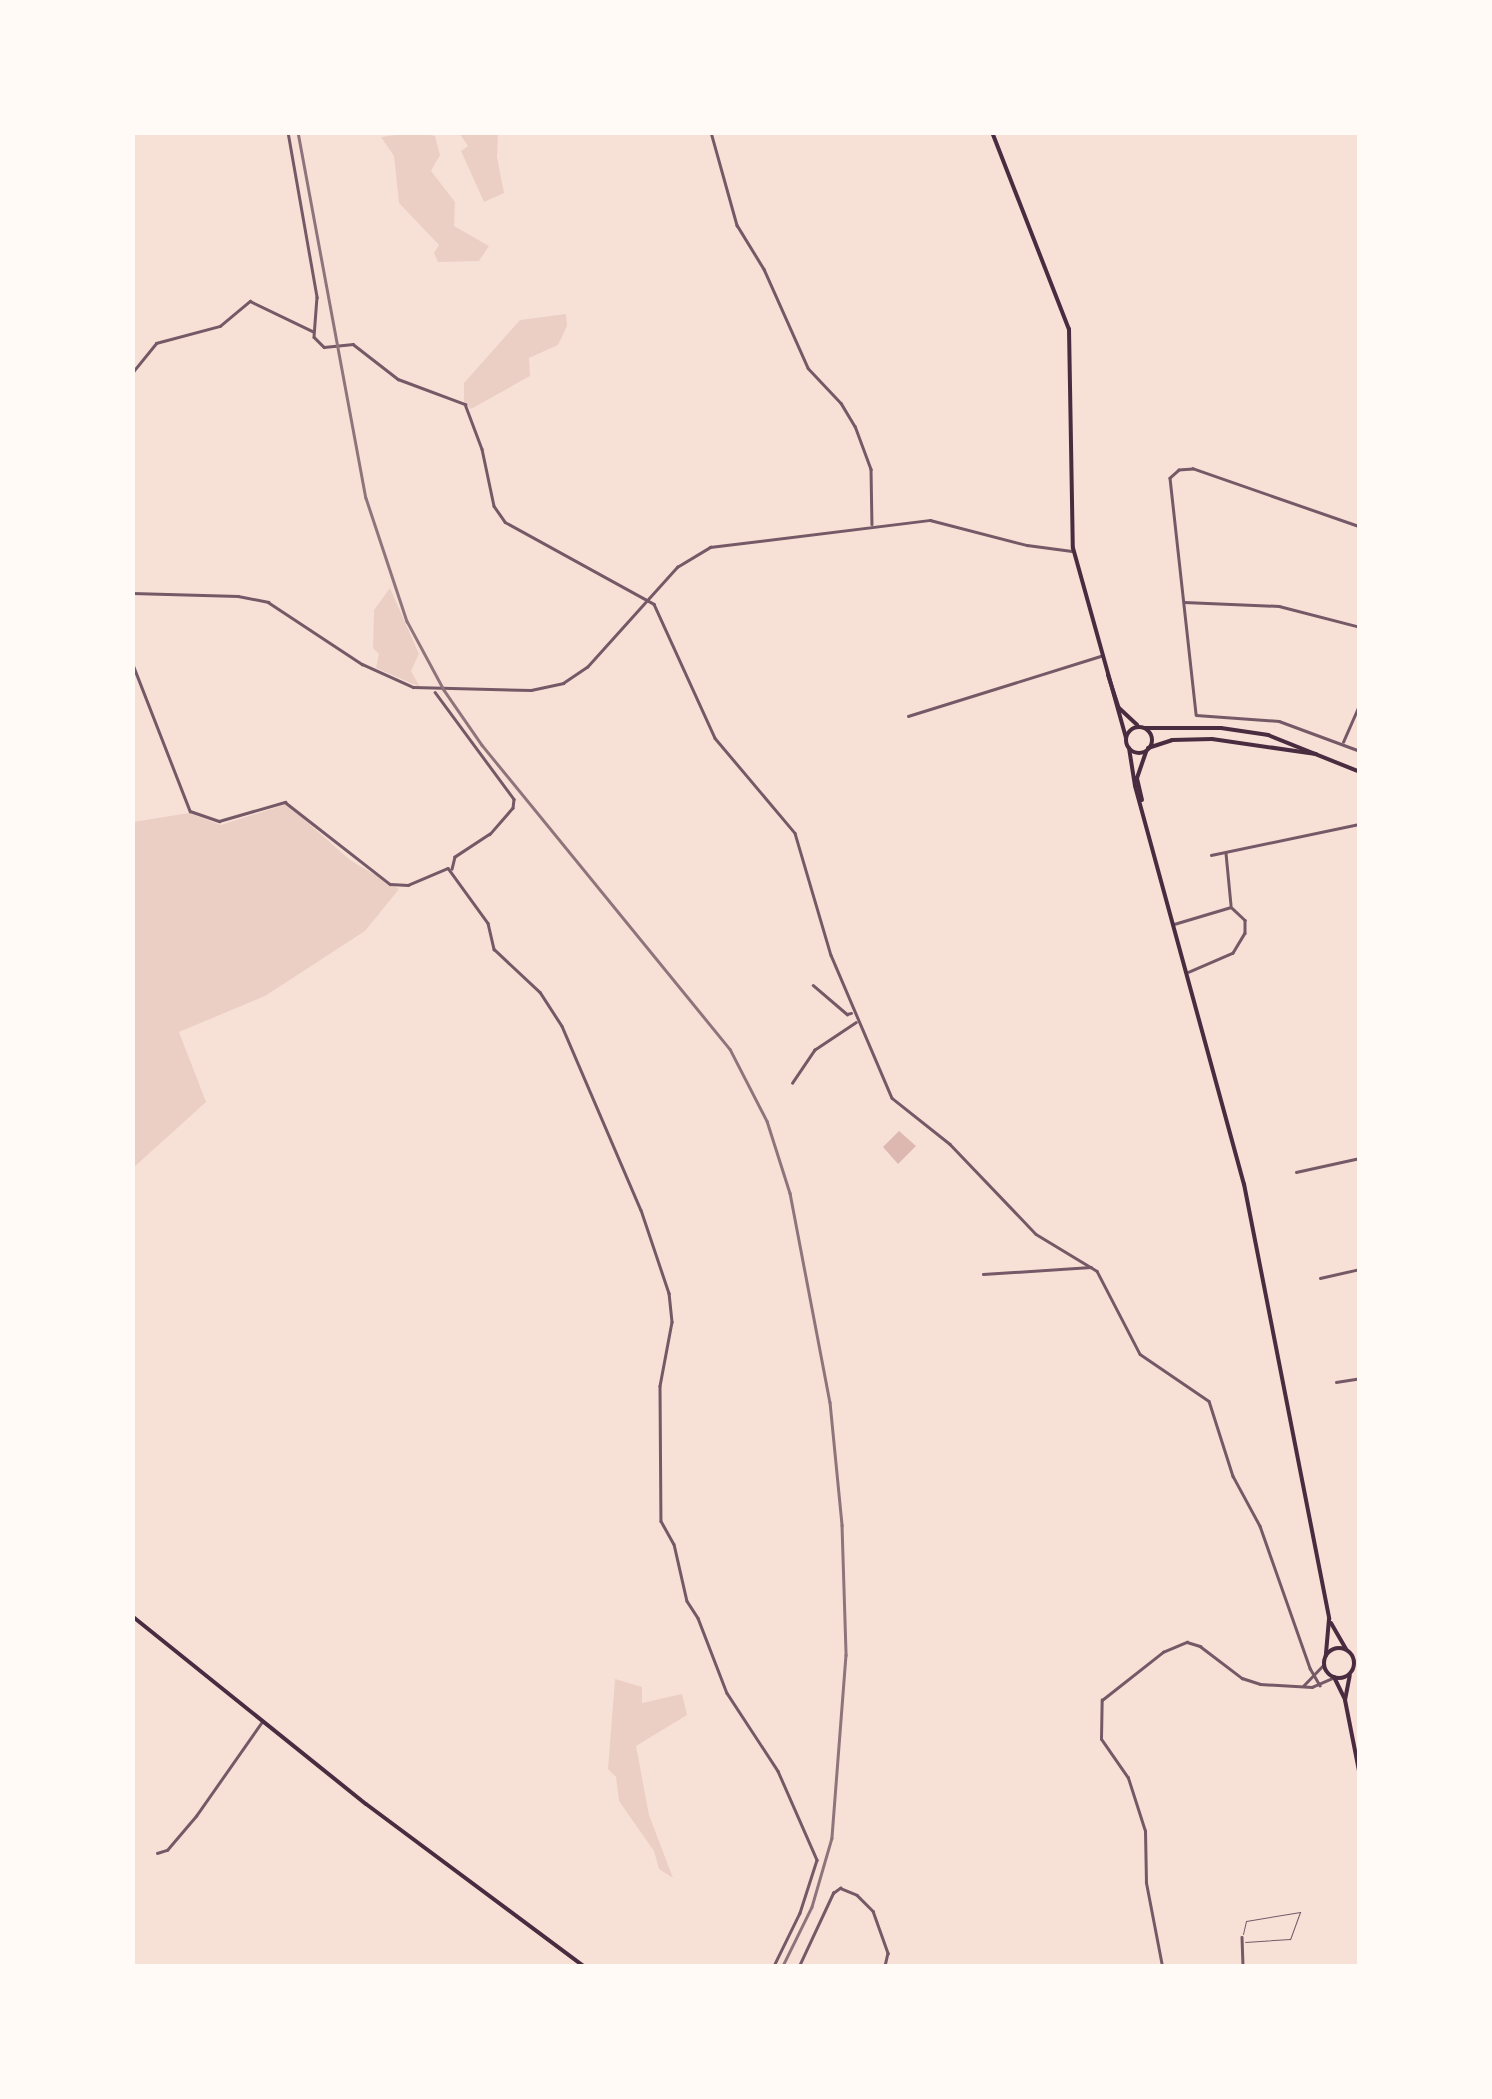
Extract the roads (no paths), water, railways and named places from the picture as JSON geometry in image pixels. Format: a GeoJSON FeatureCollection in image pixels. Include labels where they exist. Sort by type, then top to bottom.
{"type":"FeatureCollection","features":[{"type":"Feature","properties":{"kind":"main road"},"geometry":{"type":"LineString","coordinates":[[992,132],[1069,329],[1073,551],[1244,1184],[1329,1619],[1324,1664],[1345,1700],[1360,1776]]}},
{"type":"Feature","properties":{"kind":"main road"},"geometry":{"type":"LineString","coordinates":[[1102,658],[1119,708],[1151,737],[1137,778],[1144,815]]}},
{"type":"Feature","properties":{"kind":"main road"},"geometry":{"type":"LineString","coordinates":[[1126,738],[1133,728],[1250,731],[1321,754],[1360,772]]}},
{"type":"Feature","properties":{"kind":"main road"},"geometry":{"type":"LineString","coordinates":[[1129,748],[1140,752],[1172,740],[1212,739],[1321,754]]}},
{"type":"Feature","properties":{"kind":"main road"},"geometry":{"type":"LineString","coordinates":[[132,1616],[262,1721],[583,1966]]}},
{"type":"Feature","properties":{"kind":"main road"},"geometry":{"type":"LineString","coordinates":[[1329,1619],[1348,1651],[1352,1671],[1345,1700]]}},
{"type":"Feature","properties":{"kind":"main road"},"geometry":{"type":"LineString","coordinates":[[1326,1656],[1334,1649],[1360,1654]]}},
{"type":"Feature","properties":{"kind":"main road"},"geometry":{"type":"LineString","coordinates":[[1334,1677],[1360,1666]]}},
{"type":"Feature","properties":{"kind":"street"},"geometry":{"type":"LineString","coordinates":[[288,132],[317,297],[312,331]]}},
{"type":"Feature","properties":{"kind":"street"},"geometry":{"type":"LineString","coordinates":[[711,132],[737,225],[764,270],[808,368],[841,403],[855,426],[871,469],[872,526]]}},
{"type":"Feature","properties":{"kind":"street"},"geometry":{"type":"LineString","coordinates":[[132,373],[156,344],[220,326],[250,301],[312,331],[320,344],[360,348],[406,384],[466,404],[482,449],[494,506],[509,525],[648,600],[714,738],[794,833],[852,1012],[900,1108],[950,1144],[1036,1234],[1093,1267],[1107,1285],[1140,1354],[1196,1390],[1211,1405],[1229,1465],[1260,1526],[1315,1677],[1323,1685]]}},
{"type":"Feature","properties":{"kind":"street"},"geometry":{"type":"LineString","coordinates":[[1360,527],[1193,469],[1174,472],[1170,486],[1196,716],[1279,721],[1360,751]]}},
{"type":"Feature","properties":{"kind":"street"},"geometry":{"type":"LineString","coordinates":[[132,593],[238,596],[268,602],[362,664],[400,682],[434,690],[531,690],[563,682],[587,667],[676,566],[710,547],[942,521],[1026,546],[1073,551]]}},
{"type":"Feature","properties":{"kind":"street"},"geometry":{"type":"LineString","coordinates":[[1184,602],[1279,606],[1360,627]]}},
{"type":"Feature","properties":{"kind":"street"},"geometry":{"type":"LineString","coordinates":[[908,716],[1102,658]]}},
{"type":"Feature","properties":{"kind":"street"},"geometry":{"type":"LineString","coordinates":[[132,662],[186,804],[196,815],[219,821],[285,802],[390,884],[403,886],[443,867],[452,870],[488,923],[494,949],[540,992],[562,1026],[641,1210],[664,1276],[672,1322],[660,1386],[661,1522],[674,1544],[687,1601],[726,1693],[778,1771],[817,1860],[800,1913],[774,1966]]}},
{"type":"Feature","properties":{"kind":"street"},"geometry":{"type":"LineString","coordinates":[[434,690],[514,800],[510,813],[490,834],[455,857],[452,870]]}},
{"type":"Feature","properties":{"kind":"street"},"geometry":{"type":"LineString","coordinates":[[1343,744],[1360,703]]}},
{"type":"Feature","properties":{"kind":"street"},"geometry":{"type":"LineString","coordinates":[[1211,855],[1360,824]]}},
{"type":"Feature","properties":{"kind":"street"},"geometry":{"type":"LineString","coordinates":[[1226,852],[1231,907]]}},
{"type":"Feature","properties":{"kind":"street"},"geometry":{"type":"LineString","coordinates":[[1174,924],[1231,907]]}},
{"type":"Feature","properties":{"kind":"street"},"geometry":{"type":"LineString","coordinates":[[1188,972],[1233,953],[1246,926],[1243,915],[1231,907]]}},
{"type":"Feature","properties":{"kind":"street"},"geometry":{"type":"LineString","coordinates":[[813,984],[846,1014],[852,1012]]}},
{"type":"Feature","properties":{"kind":"street"},"geometry":{"type":"LineString","coordinates":[[792,1084],[814,1050],[858,1021]]}},
{"type":"Feature","properties":{"kind":"street"},"geometry":{"type":"LineString","coordinates":[[1296,1172],[1360,1158]]}},
{"type":"Feature","properties":{"kind":"street"},"geometry":{"type":"LineString","coordinates":[[983,1274],[1093,1267]]}},
{"type":"Feature","properties":{"kind":"street"},"geometry":{"type":"LineString","coordinates":[[1320,1278],[1360,1269]]}},
{"type":"Feature","properties":{"kind":"street"},"geometry":{"type":"LineString","coordinates":[[1336,1382],[1360,1378]]}},
{"type":"Feature","properties":{"kind":"street"},"geometry":{"type":"LineString","coordinates":[[1162,1966],[1150,1916],[1142,1815],[1128,1778],[1101,1739],[1099,1706],[1138,1669],[1187,1642],[1200,1646],[1250,1682],[1280,1689],[1323,1685],[1340,1688]]}},
{"type":"Feature","properties":{"kind":"street"},"geometry":{"type":"LineString","coordinates":[[1302,1687],[1324,1664]]}},
{"type":"Feature","properties":{"kind":"street"},"geometry":{"type":"LineString","coordinates":[[1323,1685],[1334,1677]]}},
{"type":"Feature","properties":{"kind":"street"},"geometry":{"type":"LineString","coordinates":[[157,1853],[167,1850],[196,1816],[262,1721]]}},
{"type":"Feature","properties":{"kind":"street"},"geometry":{"type":"LineString","coordinates":[[799,1966],[834,1892],[840,1888],[873,1911],[888,1954],[885,1966]]}},
{"type":"Feature","properties":{"kind":"street"},"geometry":{"type":"LineString","coordinates":[[1242,1940],[1243,1966]]}},
{"type":"Feature","properties":{"kind":"lane"},"geometry":{"type":"LineString","coordinates":[[1300,1912],[1290,1939],[1242,1940],[1246,1921],[1300,1912]]}},
{"type":"Feature","properties":{"kind":"railway"},"geometry":{"type":"LineString","coordinates":[[298,132],[366,498],[407,621],[444,690],[482,745],[730,1049],[767,1121],[790,1193],[830,1402],[842,1525],[846,1655],[832,1838],[812,1907],[783,1966]]}}]}
